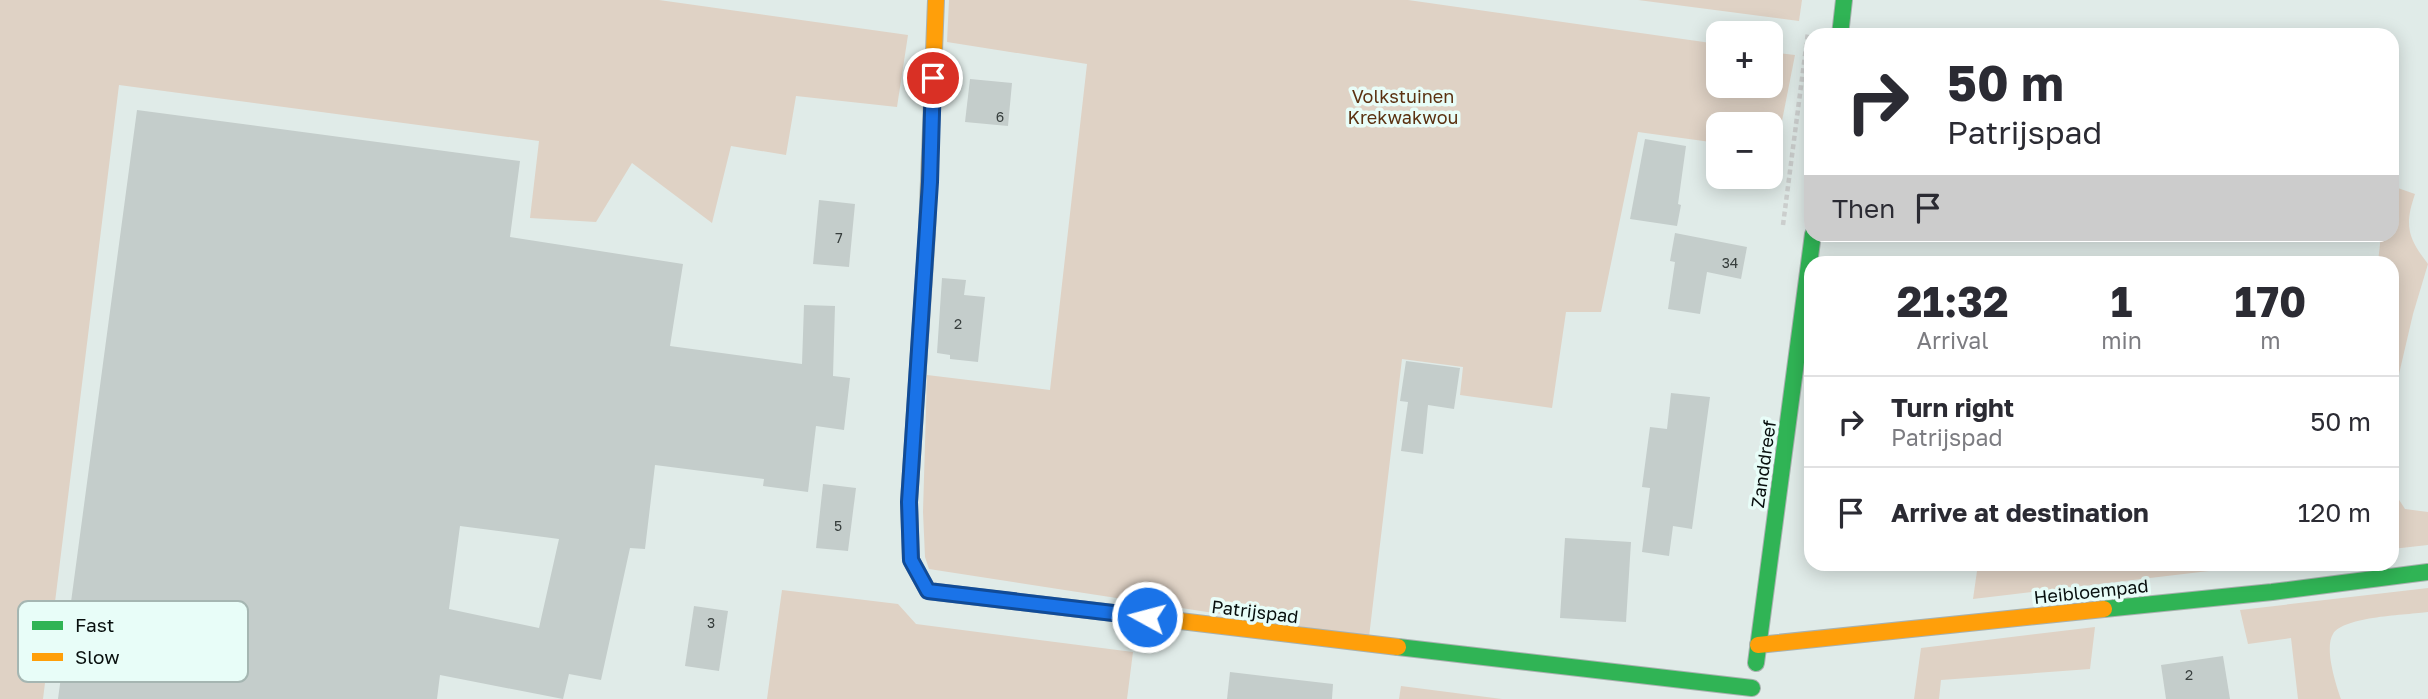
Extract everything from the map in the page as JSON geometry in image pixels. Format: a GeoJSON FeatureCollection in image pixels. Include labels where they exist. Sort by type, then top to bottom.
{"type":"FeatureCollection","features":[{"type":"Feature","properties":{"kind":"street","name":"Patrijspad"},"geometry":{"type":"LineString","coordinates":[[936,0],[930,182],[909,502],[911,560],[928,591],[1708,684],[1751,693]]}},
{"type":"Feature","properties":{"kind":"street"},"geometry":{"type":"LineString","coordinates":[[1841,28],[1844,0]]}},
{"type":"Feature","properties":{"kind":"street","name":"Zanddreef"},"geometry":{"type":"LineString","coordinates":[[1751,693],[1804,301]]}},
{"type":"Feature","properties":{"kind":"street","name":"Heibloempad"},"geometry":{"type":"LineString","coordinates":[[1758,645],[2272,592],[2428,572]]}},
{"type":"Feature","properties":{"kind":"green space"},"geometry":{"type":"Polygon","coordinates":[[[0,0],[659,0],[908,35],[897,107],[796,96],[786,155],[731,146],[712,223],[632,163],[596,222],[530,218],[539,141],[119,85],[55,601],[18,601],[18,682],[45,682],[43,699],[0,699],[0,0]]]}},
{"type":"Feature","properties":{"kind":"green space","name":"Volkstuinen Krekwakwou"},"geometry":{"type":"Polygon","coordinates":[[[949,0],[1408,0],[1706,42],[1706,98],[1783,98],[1783,54],[1795,55],[1783,116],[1783,112],[1706,112],[1706,141],[1638,132],[1601,312],[1566,312],[1552,408],[1460,395],[1463,367],[1402,359],[1369,637],[929,569],[925,557],[923,512],[927,375],[1050,390],[1087,64],[947,42],[949,0]]]}},
{"type":"Feature","properties":{"kind":"green space"},"geometry":{"type":"Polygon","coordinates":[[[1638,0],[1802,0],[1799,21],[1638,0]]]}},
{"type":"Feature","properties":{"kind":"green space"},"geometry":{"type":"Polygon","coordinates":[[[2399,188],[2415,194],[2410,215],[2410,231],[2416,247],[2428,264],[2399,374],[2399,256],[2379,256],[2380,242],[2399,242],[2399,188]]]}},
{"type":"Feature","properties":{"kind":"green space"},"geometry":{"type":"Polygon","coordinates":[[[2399,500],[2405,509],[2428,512],[2428,545],[2399,548],[2399,500]]]}},
{"type":"Feature","properties":{"kind":"green space"},"geometry":{"type":"Polygon","coordinates":[[[1977,571],[2209,571],[1973,599],[1977,571]]]}},
{"type":"Feature","properties":{"kind":"green space"},"geometry":{"type":"Polygon","coordinates":[[[2428,588],[2428,612],[2362,620],[2339,628],[2333,634],[2330,657],[2341,699],[2298,699],[2291,638],[2248,644],[2240,610],[2428,588]]]}},
{"type":"Feature","properties":{"kind":"green space"},"geometry":{"type":"Polygon","coordinates":[[[782,590],[898,604],[916,624],[1133,652],[1127,699],[767,699],[782,590]]]}},
{"type":"Feature","properties":{"kind":"green space"},"geometry":{"type":"Polygon","coordinates":[[[2095,627],[2090,669],[1941,680],[1939,699],[1914,699],[1921,648],[2095,627]]]}},
{"type":"Feature","properties":{"kind":"green space"},"geometry":{"type":"Polygon","coordinates":[[[1401,686],[1502,699],[1399,699],[1401,686]]]}},
{"type":"Feature","properties":{"kind":"building"},"geometry":{"type":"Polygon","coordinates":[[[970,79],[1012,83],[1008,126],[965,122],[970,79]]]}},
{"type":"Feature","properties":{"kind":"building"},"geometry":{"type":"Polygon","coordinates":[[[137,110],[520,161],[510,237],[683,264],[670,346],[802,364],[804,305],[835,306],[833,376],[850,378],[844,430],[816,426],[808,492],[763,486],[764,479],[655,465],[645,549],[630,548],[601,680],[569,674],[563,699],[440,675],[437,699],[58,699],[60,682],[248,682],[248,601],[71,601],[137,110]],[[460,526],[449,609],[539,628],[559,539],[460,526]]]}},
{"type":"Feature","properties":{"kind":"building"},"geometry":{"type":"Polygon","coordinates":[[[1645,139],[1686,146],[1677,226],[1630,219],[1645,139]]]}},
{"type":"Feature","properties":{"kind":"building"},"geometry":{"type":"Polygon","coordinates":[[[819,200],[855,204],[849,267],[813,264],[819,200]]]}},
{"type":"Feature","properties":{"kind":"building"},"geometry":{"type":"Polygon","coordinates":[[[1675,233],[1747,247],[1741,279],[1707,272],[1700,314],[1668,309],[1675,262],[1670,261],[1675,233]]]}},
{"type":"Feature","properties":{"kind":"building"},"geometry":{"type":"Polygon","coordinates":[[[942,278],[966,280],[964,295],[985,297],[978,362],[950,359],[950,355],[937,353],[942,278]]]}},
{"type":"Feature","properties":{"kind":"building"},"geometry":{"type":"Polygon","coordinates":[[[1406,361],[1460,368],[1454,409],[1428,405],[1423,454],[1401,451],[1408,402],[1400,401],[1406,361]]]}},
{"type":"Feature","properties":{"kind":"building"},"geometry":{"type":"Polygon","coordinates":[[[1671,393],[1710,397],[1692,529],[1673,526],[1669,556],[1642,552],[1650,488],[1642,487],[1650,427],[1667,429],[1671,393]]]}},
{"type":"Feature","properties":{"kind":"building"},"geometry":{"type":"Polygon","coordinates":[[[823,484],[856,488],[848,551],[816,548],[823,484]]]}},
{"type":"Feature","properties":{"kind":"building"},"geometry":{"type":"Polygon","coordinates":[[[1565,538],[1631,542],[1626,622],[1560,618],[1565,538]]]}},
{"type":"Feature","properties":{"kind":"building"},"geometry":{"type":"Polygon","coordinates":[[[694,606],[728,611],[719,671],[685,666],[694,606]]]}},
{"type":"Feature","properties":{"kind":"building"},"geometry":{"type":"Polygon","coordinates":[[[2223,656],[2230,699],[2166,699],[2161,665],[2223,656]]]}},
{"type":"Feature","properties":{"kind":"building"},"geometry":{"type":"Polygon","coordinates":[[[1230,672],[1333,684],[1332,699],[1227,699],[1230,672]]]}},
{"type":"Feature","properties":{"kind":"traffic: fast"},"geometry":{"type":"LineString","coordinates":[[1841,28],[1844,0]]}},
{"type":"Feature","properties":{"kind":"traffic: fast"},"geometry":{"type":"LineString","coordinates":[[927,232],[909,502],[911,560],[928,591],[1130,615]]}},
{"type":"Feature","properties":{"kind":"traffic: fast"},"geometry":{"type":"LineString","coordinates":[[1810,256],[1812,242]]}},
{"type":"Feature","properties":{"kind":"traffic: fast"},"geometry":{"type":"LineString","coordinates":[[1756,663],[1804,302]]}},
{"type":"Feature","properties":{"kind":"traffic: fast"},"geometry":{"type":"LineString","coordinates":[[2104,609],[2272,592],[2428,572]]}},
{"type":"Feature","properties":{"kind":"traffic: fast"},"geometry":{"type":"LineString","coordinates":[[1398,647],[1752,688]]}},
{"type":"Feature","properties":{"kind":"traffic: slow"},"geometry":{"type":"LineString","coordinates":[[927,232],[936,0]]}},
{"type":"Feature","properties":{"kind":"traffic: slow"},"geometry":{"type":"LineString","coordinates":[[1758,645],[2104,609]]}},
{"type":"Feature","properties":{"kind":"traffic: slow"},"geometry":{"type":"LineString","coordinates":[[1130,615],[1398,647]]}},
{"type":"Feature","properties":{"kind":"route"},"geometry":{"type":"LineString","coordinates":[[933,78],[930,182],[909,502],[911,560],[928,591],[1147,617]]}}]}
